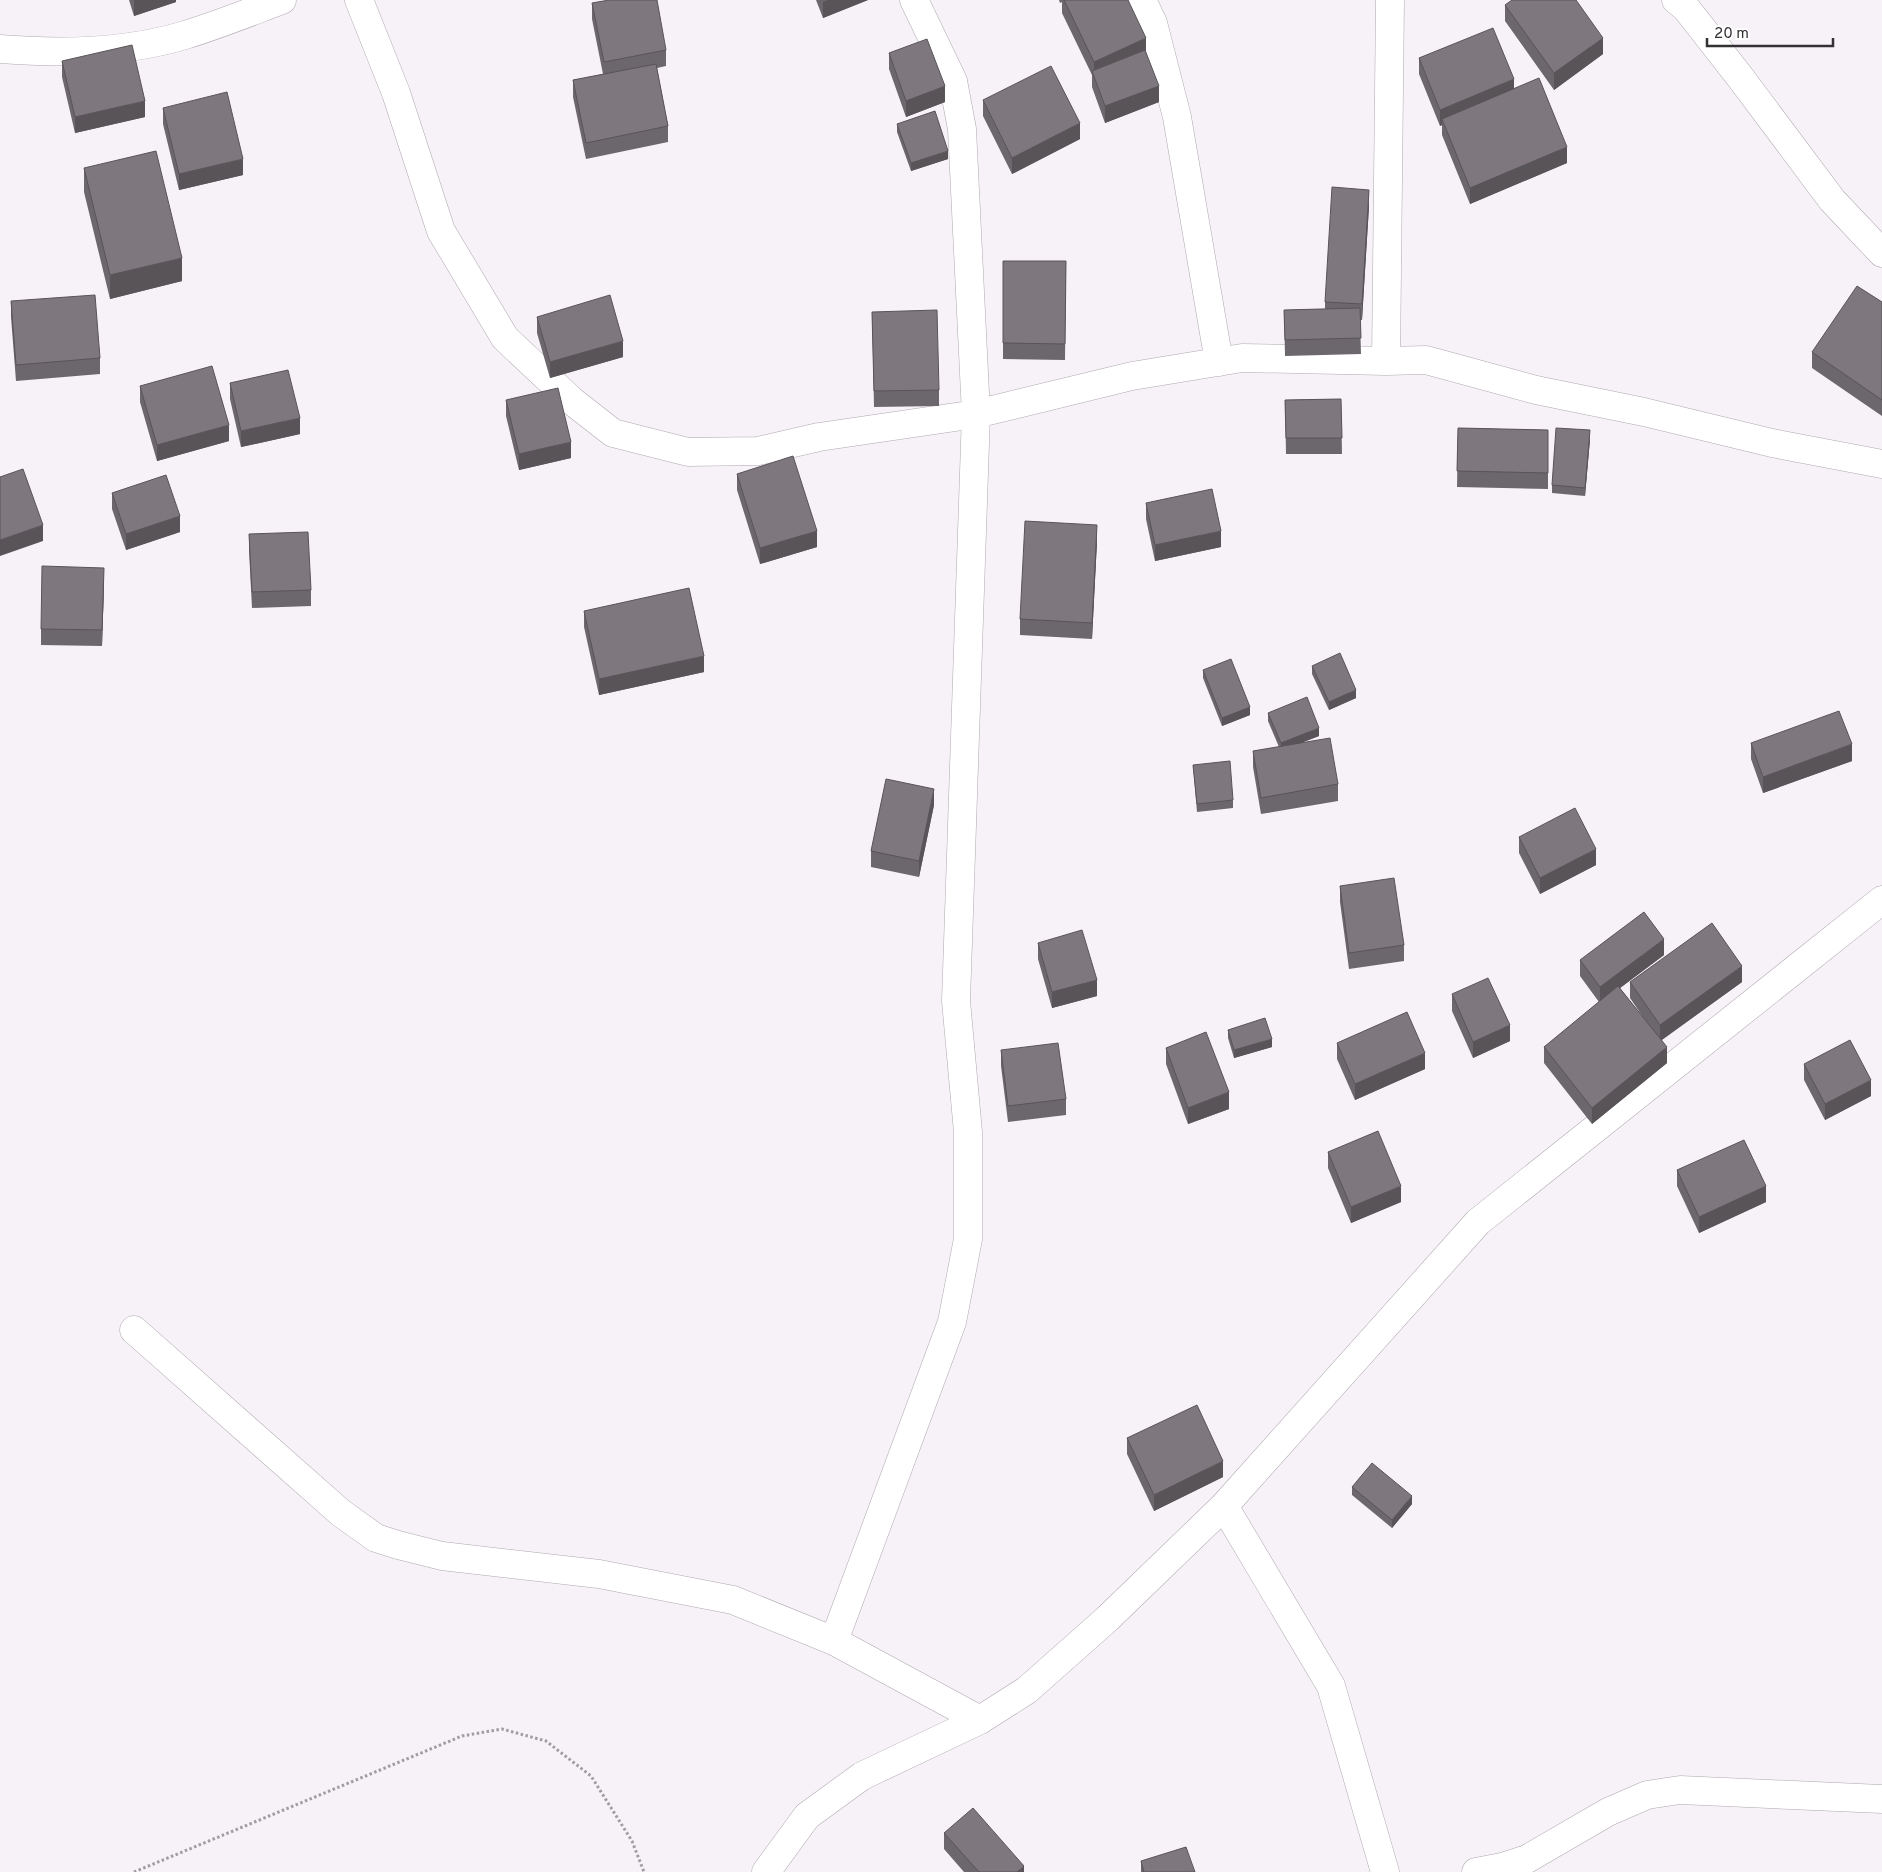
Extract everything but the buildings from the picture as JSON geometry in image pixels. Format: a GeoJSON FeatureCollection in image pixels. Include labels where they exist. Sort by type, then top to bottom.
{"type":"FeatureCollection","features":[{"type":"Feature","properties":{"kind":"street"},"geometry":{"type":"LineString","coordinates":[[0,49],[46,53],[124,48],[183,36],[282,0]]}},
{"type":"Feature","properties":{"kind":"street"},"geometry":{"type":"LineString","coordinates":[[360,0],[396,93],[441,231],[505,338],[572,401],[612,433],[688,452],[758,451],[819,437],[976,414],[1132,376],[1242,358],[1426,360],[1536,390],[1644,412],[1772,443],[1882,464]]}},
{"type":"Feature","properties":{"kind":"street"},"geometry":{"type":"LineString","coordinates":[[834,1640],[925,1400],[952,1322],[968,1239],[968,1132],[956,1001],[976,414],[962,129],[953,81],[914,0]]}},
{"type":"Feature","properties":{"kind":"street"},"geometry":{"type":"LineString","coordinates":[[1142,0],[1153,24],[1177,117],[1219,362]]}},
{"type":"Feature","properties":{"kind":"street"},"geometry":{"type":"LineString","coordinates":[[1386,361],[1390,0]]}},
{"type":"Feature","properties":{"kind":"street"},"geometry":{"type":"LineString","coordinates":[[1676,0],[1686,8],[1740,76],[1832,200],[1882,253]]}},
{"type":"Feature","properties":{"kind":"street"},"geometry":{"type":"LineString","coordinates":[[766,1872],[807,1816],[862,1776],[980,1720],[1027,1690],[1107,1618],[1224,1506],[1478,1222],[1882,900]]}},
{"type":"Feature","properties":{"kind":"street"},"geometry":{"type":"LineString","coordinates":[[134,1330],[340,1513],[376,1538],[442,1556],[599,1574],[733,1600],[834,1640],[980,1720]]}},
{"type":"Feature","properties":{"kind":"street"},"geometry":{"type":"LineString","coordinates":[[1224,1506],[1332,1686],[1385,1872]]}},
{"type":"Feature","properties":{"kind":"street"},"geometry":{"type":"LineString","coordinates":[[1476,1872],[1502,1867],[1527,1859],[1608,1812],[1647,1795],[1690,1790],[1882,1799]]}},
{"type":"Feature","properties":{"kind":"path"},"geometry":{"type":"LineString","coordinates":[[134,1872],[462,1736],[502,1729],[546,1741],[591,1776],[632,1841],[644,1872]]}}]}
